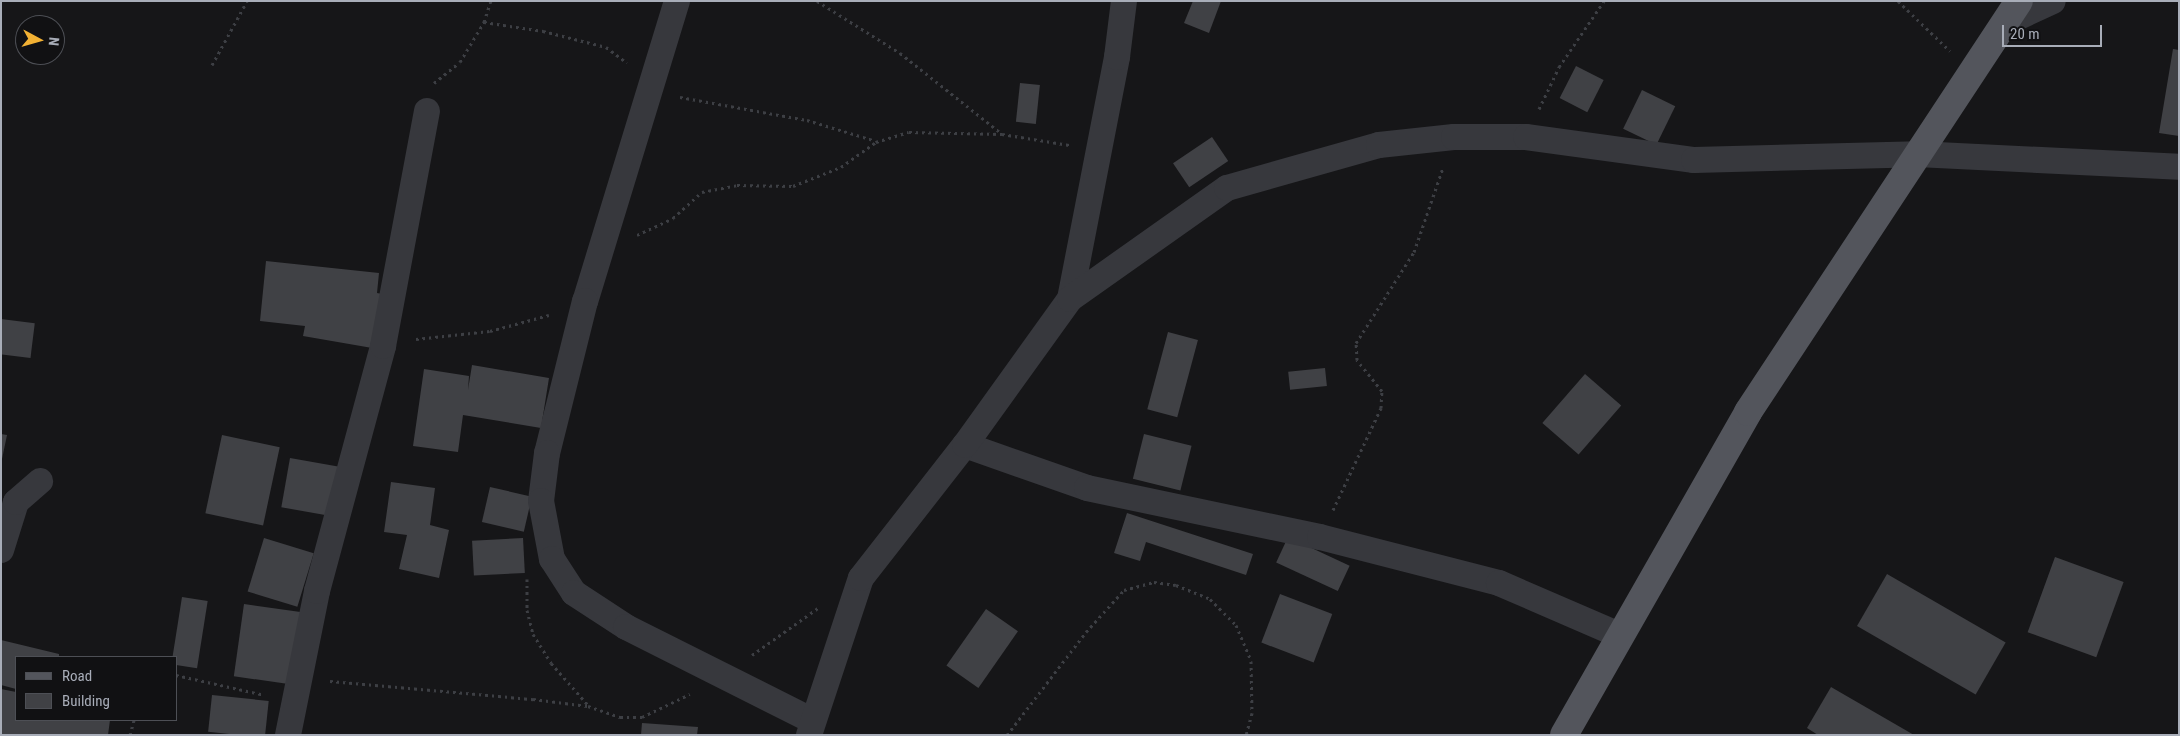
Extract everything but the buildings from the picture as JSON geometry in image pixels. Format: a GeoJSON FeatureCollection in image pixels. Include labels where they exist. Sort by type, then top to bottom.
{"type":"FeatureCollection","features":[{"type":"Feature","properties":{"kind":"main road"},"geometry":{"type":"LineString","coordinates":[[1564,735],[1619,635],[1748,412],[1917,154],[2015,11]]}},
{"type":"Feature","properties":{"kind":"street"},"geometry":{"type":"LineString","coordinates":[[677,1],[654,83],[585,301],[547,453],[542,501],[552,559],[574,593],[626,627],[722,677],[811,728],[861,578],[966,445],[1070,299],[1227,188],[1379,145],[1454,136],[1526,137],[1694,160],[1917,154],[2179,167]]}},
{"type":"Feature","properties":{"kind":"street"},"geometry":{"type":"LineString","coordinates":[[1070,299],[1100,150],[1124,1]]}},
{"type":"Feature","properties":{"kind":"street"},"geometry":{"type":"LineString","coordinates":[[2015,11],[2053,1]]}},
{"type":"Feature","properties":{"kind":"street"},"geometry":{"type":"LineString","coordinates":[[288,735],[317,591],[383,346],[427,110]]}},
{"type":"Feature","properties":{"kind":"street"},"geometry":{"type":"LineString","coordinates":[[966,445],[1087,488],[1320,537],[1498,583],[1619,635]]}},
{"type":"Feature","properties":{"kind":"street"},"geometry":{"type":"LineString","coordinates":[[1,550],[16,502],[40,481]]}},
{"type":"Feature","properties":{"kind":"path"},"geometry":{"type":"LineString","coordinates":[[212,65],[247,1]]}},
{"type":"Feature","properties":{"kind":"path"},"geometry":{"type":"LineString","coordinates":[[427,110],[435,81],[460,62],[484,22],[491,1]]}},
{"type":"Feature","properties":{"kind":"path"},"geometry":{"type":"LineString","coordinates":[[816,1],[900,53],[1002,134]]}},
{"type":"Feature","properties":{"kind":"path"},"geometry":{"type":"LineString","coordinates":[[1526,137],[1559,67],[1604,1]]}},
{"type":"Feature","properties":{"kind":"path"},"geometry":{"type":"LineString","coordinates":[[1898,1],[1973,73]]}},
{"type":"Feature","properties":{"kind":"path"},"geometry":{"type":"LineString","coordinates":[[484,22],[544,31],[606,47],[672,96],[806,120],[876,142]]}},
{"type":"Feature","properties":{"kind":"path"},"geometry":{"type":"LineString","coordinates":[[599,261],[628,239],[673,218],[702,192],[737,186],[793,186],[841,167],[876,142],[909,132],[1002,134],[1100,150]]}},
{"type":"Feature","properties":{"kind":"path"},"geometry":{"type":"LineString","coordinates":[[1320,537],[1381,408],[1382,391],[1357,360],[1356,343],[1414,252],[1454,136]]}},
{"type":"Feature","properties":{"kind":"path"},"geometry":{"type":"LineString","coordinates":[[383,346],[490,331],[536,320],[585,301]]}},
{"type":"Feature","properties":{"kind":"path"},"geometry":{"type":"LineString","coordinates":[[528,576],[527,610],[533,634],[551,663],[588,706]]}},
{"type":"Feature","properties":{"kind":"path"},"geometry":{"type":"LineString","coordinates":[[1007,735],[1086,632],[1124,590],[1154,582],[1176,585],[1210,599],[1236,625],[1251,661],[1252,713],[1246,735]]}},
{"type":"Feature","properties":{"kind":"path"},"geometry":{"type":"LineString","coordinates":[[178,675],[297,690],[588,706],[620,717],[642,717],[722,677],[822,605]]}},
{"type":"Feature","properties":{"kind":"path"},"geometry":{"type":"LineString","coordinates":[[130,735],[134,721]]}}]}
